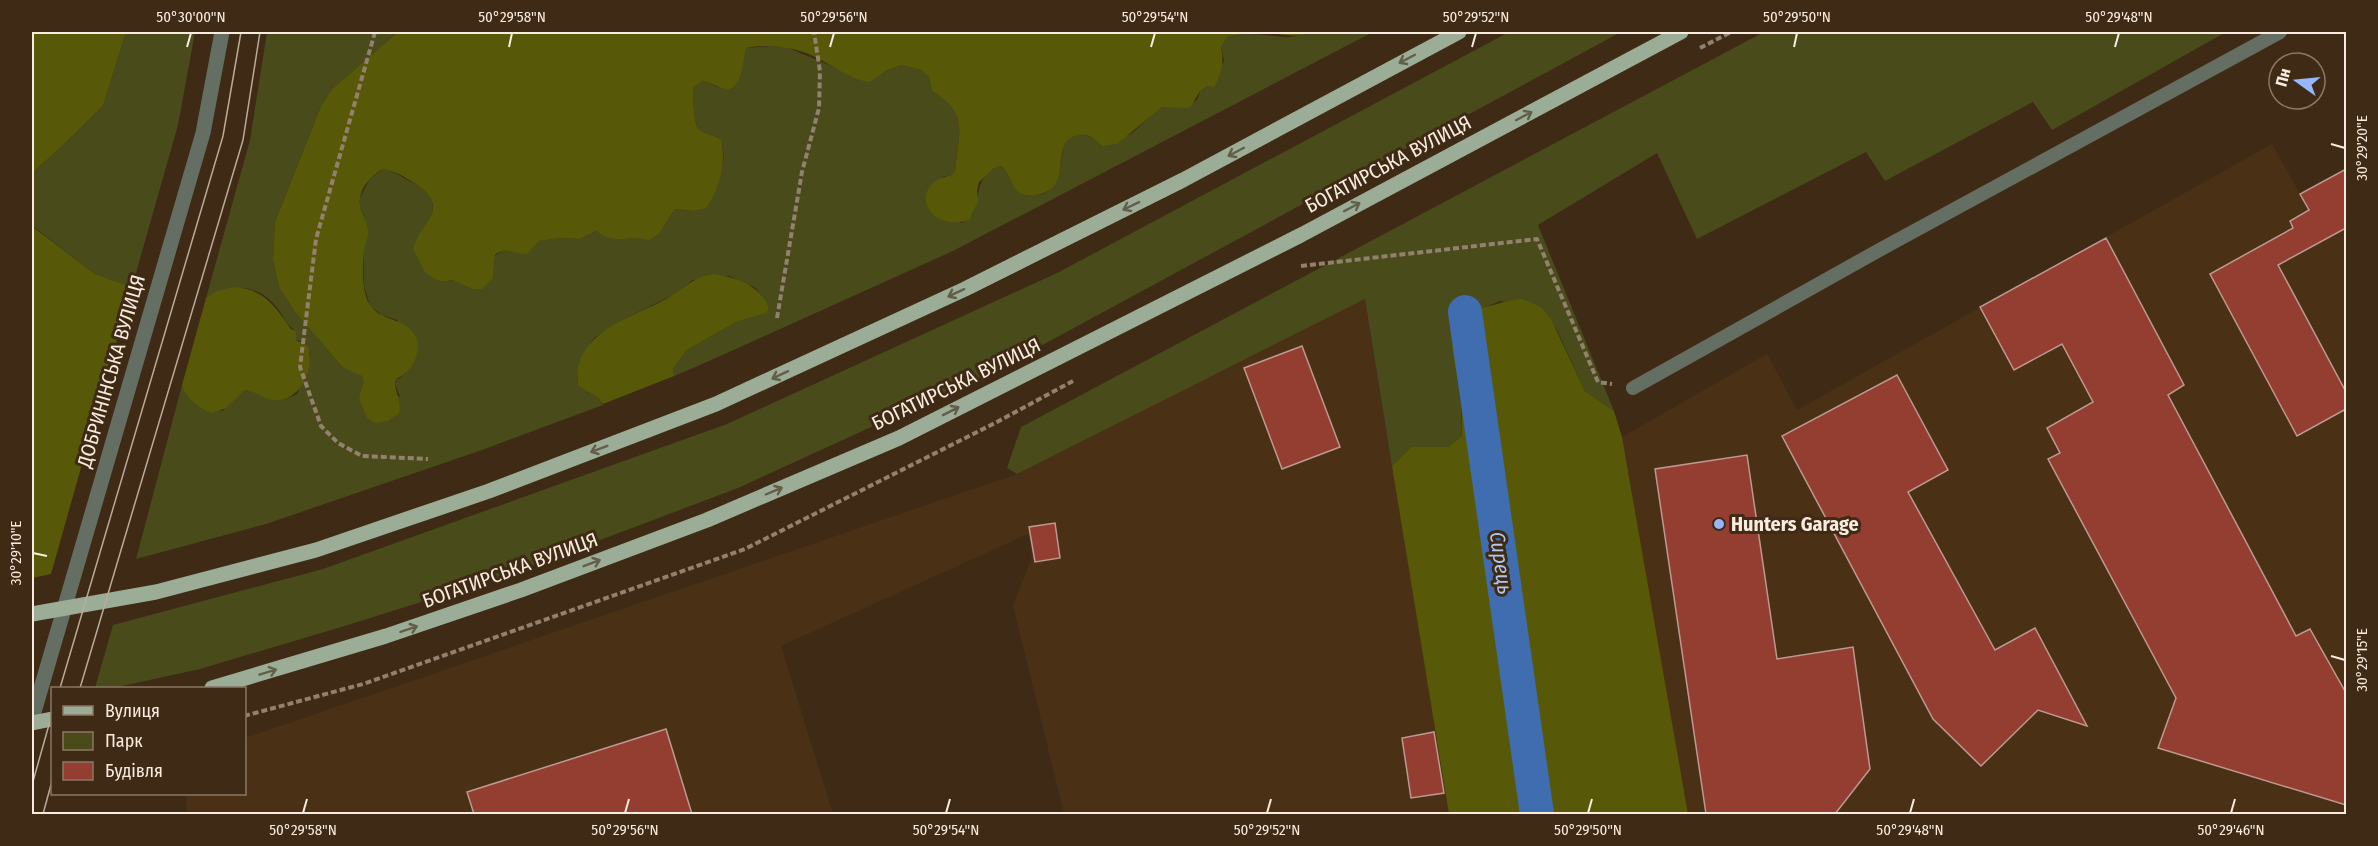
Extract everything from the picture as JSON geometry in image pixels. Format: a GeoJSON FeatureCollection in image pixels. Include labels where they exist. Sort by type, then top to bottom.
{"type":"FeatureCollection","features":[{"type":"Feature","properties":{"kind":"main road"},"geometry":{"type":"LineString","coordinates":[[32,614],[156,592],[316,550],[489,491],[716,404],[965,289],[1173,185],[1459,32]]}},
{"type":"Feature","properties":{"kind":"main road","name":"БОГАТИРСЬКА ВУЛИЦЯ"},"geometry":{"type":"LineString","coordinates":[[215,687],[386,636],[521,590],[707,520],[899,438],[1300,235],[1681,32]]}},
{"type":"Feature","properties":{"kind":"main road"},"geometry":{"type":"LineString","coordinates":[[32,721],[51,719]]}},
{"type":"Feature","properties":{"kind":"street","name":"ДОБРИНІНСЬКА ВУЛИЦЯ"},"geometry":{"type":"LineString","coordinates":[[32,721],[203,134],[222,32]]}},
{"type":"Feature","properties":{"kind":"lane"},"geometry":{"type":"LineString","coordinates":[[1633,388],[1883,248],[2280,32]]}},
{"type":"Feature","properties":{"kind":"path"},"geometry":{"type":"LineString","coordinates":[[375,32],[316,239],[300,367],[321,426],[338,443],[362,456],[428,459]]}},
{"type":"Feature","properties":{"kind":"path"},"geometry":{"type":"LineString","coordinates":[[777,318],[802,172],[819,108],[820,71],[814,32]]}},
{"type":"Feature","properties":{"kind":"path"},"geometry":{"type":"LineString","coordinates":[[1301,266],[1537,239],[1598,382],[1633,388]]}},
{"type":"Feature","properties":{"kind":"shaded area"},"geometry":{"type":"Polygon","coordinates":[[[32,32],[126,32],[103,106],[32,173],[32,32]]]}},
{"type":"Feature","properties":{"kind":"shaded area"},"geometry":{"type":"Polygon","coordinates":[[[398,32],[1313,32],[1294,36],[1266,33],[1228,36],[1221,47],[1221,72],[1217,82],[1214,87],[1208,86],[1200,91],[1190,108],[1162,107],[1117,144],[1101,146],[1084,134],[1070,138],[1063,149],[1054,187],[1042,194],[1032,195],[1019,192],[1001,166],[993,169],[979,182],[978,201],[970,220],[955,222],[942,220],[927,206],[926,197],[929,188],[938,180],[952,175],[955,170],[959,134],[957,116],[944,99],[932,91],[929,77],[921,70],[901,65],[886,71],[870,82],[864,81],[805,53],[776,46],[746,48],[740,78],[728,90],[703,81],[694,87],[697,126],[704,132],[721,139],[723,157],[721,175],[715,193],[706,208],[693,211],[675,209],[659,234],[649,240],[610,238],[596,231],[580,239],[560,238],[539,241],[527,254],[503,251],[495,255],[493,278],[482,289],[472,289],[452,280],[443,282],[425,272],[413,249],[431,216],[432,201],[427,193],[417,185],[396,173],[382,169],[368,181],[360,198],[360,206],[368,229],[363,264],[365,293],[375,311],[408,327],[417,340],[418,348],[411,367],[395,382],[400,404],[399,413],[388,421],[375,423],[367,418],[359,398],[364,381],[362,376],[339,363],[295,312],[279,287],[273,260],[275,222],[321,106],[332,89],[398,32]]]}},
{"type":"Feature","properties":{"kind":"shaded area"},"geometry":{"type":"Polygon","coordinates":[[[2272,144],[2300,194],[2346,169],[2346,814],[1688,814],[1622,437],[1767,354],[1797,410],[2272,144]]]}},
{"type":"Feature","properties":{"kind":"shaded area"},"geometry":{"type":"Polygon","coordinates":[[[33,227],[95,274],[132,287],[51,574],[32,578],[32,233],[33,227]]]}},
{"type":"Feature","properties":{"kind":"shaded area"},"geometry":{"type":"Polygon","coordinates":[[[714,274],[739,280],[753,288],[769,307],[767,313],[736,322],[687,350],[673,369],[674,376],[603,404],[597,397],[578,386],[578,368],[593,340],[620,321],[666,299],[694,280],[714,274]]]}},
{"type":"Feature","properties":{"kind":"shaded area"},"geometry":{"type":"Polygon","coordinates":[[[234,287],[253,291],[274,306],[291,329],[296,331],[296,340],[308,346],[309,365],[304,383],[291,396],[272,400],[245,390],[226,408],[211,413],[194,402],[182,385],[206,298],[217,291],[234,287]]]}},
{"type":"Feature","properties":{"kind":"shaded area"},"geometry":{"type":"Polygon","coordinates":[[[1365,299],[1449,814],[1064,814],[1013,605],[1032,558],[1028,534],[781,646],[833,814],[186,814],[187,795],[246,795],[246,738],[1017,474],[1365,299]]]}},
{"type":"Feature","properties":{"kind":"shaded area"},"geometry":{"type":"Polygon","coordinates":[[[1522,299],[1541,307],[1551,319],[1585,391],[1614,411],[1622,437],[1688,814],[1449,814],[1392,466],[1411,447],[1448,447],[1462,436],[1461,402],[1452,345],[1459,312],[1522,299]]]}},
{"type":"Feature","properties":{"kind":"green space"},"geometry":{"type":"Polygon","coordinates":[[[1327,30],[1373,32],[953,251],[698,366],[674,376],[673,369],[687,350],[736,322],[767,313],[769,307],[756,288],[729,276],[693,280],[673,295],[626,318],[594,338],[585,351],[577,376],[578,386],[597,397],[603,405],[482,450],[266,524],[136,559],[182,385],[184,389],[222,411],[245,390],[275,399],[288,398],[297,394],[307,370],[310,353],[302,341],[296,340],[296,331],[270,300],[262,294],[244,288],[235,288],[206,298],[250,140],[267,32],[398,32],[332,89],[321,106],[275,222],[273,260],[279,287],[295,312],[339,363],[362,376],[365,381],[400,397],[396,381],[409,370],[416,356],[397,320],[382,315],[370,306],[364,286],[364,249],[368,228],[360,206],[360,198],[369,180],[382,169],[394,172],[412,182],[430,196],[433,209],[426,225],[443,282],[452,280],[472,289],[493,278],[495,256],[498,253],[511,250],[521,254],[539,241],[560,238],[580,239],[596,231],[618,239],[659,234],[675,209],[693,211],[713,187],[721,170],[723,150],[721,139],[704,132],[697,126],[694,87],[703,81],[718,87],[742,61],[746,48],[786,47],[870,82],[886,71],[901,65],[921,70],[929,77],[932,91],[952,108],[959,125],[955,170],[952,175],[942,177],[960,223],[970,220],[981,182],[992,170],[1001,166],[1016,189],[1031,195],[1042,194],[1051,189],[1056,181],[1063,150],[1067,141],[1073,136],[1088,135],[1101,146],[1131,134],[1162,106],[1180,107],[1197,100],[1200,91],[1208,86],[1224,61],[1221,47],[1228,36],[1250,34],[1288,37],[1327,30]]]}},
{"type":"Feature","properties":{"kind":"green space"},"geometry":{"type":"Polygon","coordinates":[[[126,32],[195,32],[178,125],[132,287],[95,274],[34,227],[32,233],[32,173],[103,106],[126,32]]]}},
{"type":"Feature","properties":{"kind":"green space"},"geometry":{"type":"Polygon","coordinates":[[[1509,32],[1621,32],[998,369],[738,488],[513,573],[348,625],[200,669],[118,687],[95,687],[113,625],[323,569],[727,424],[1057,273],[1509,32]]]}},
{"type":"Feature","properties":{"kind":"green space"},"geometry":{"type":"Polygon","coordinates":[[[1764,32],[2226,32],[2052,130],[2033,102],[1885,181],[1866,152],[1697,239],[1657,153],[1538,225],[1614,411],[1585,391],[1557,330],[1541,307],[1500,301],[1480,310],[1473,308],[1453,354],[1461,402],[1462,436],[1448,447],[1411,447],[1392,466],[1365,299],[1017,474],[1007,468],[1021,427],[1764,32]]]}},
{"type":"Feature","properties":{"kind":"building"},"geometry":{"type":"Polygon","coordinates":[[[2346,169],[2346,228],[2278,265],[2346,392],[2346,409],[2297,436],[2210,274],[2293,228],[2290,221],[2309,210],[2300,194],[2346,169]]]}},
{"type":"Feature","properties":{"kind":"building"},"geometry":{"type":"Polygon","coordinates":[[[2106,238],[2184,385],[2168,395],[2296,636],[2310,629],[2346,693],[2346,805],[2158,748],[2176,698],[2048,459],[2060,453],[2047,428],[2093,402],[2062,344],[2014,370],[1980,307],[2106,238]]]}},
{"type":"Feature","properties":{"kind":"building"},"geometry":{"type":"Polygon","coordinates":[[[1302,346],[1340,447],[1282,469],[1244,368],[1302,346]]]}},
{"type":"Feature","properties":{"kind":"building"},"geometry":{"type":"Polygon","coordinates":[[[1897,375],[1948,470],[1908,492],[1995,650],[2035,628],[2087,726],[2038,710],[1981,766],[1933,719],[1782,436],[1897,375]]]}},
{"type":"Feature","properties":{"kind":"building"},"geometry":{"type":"Polygon","coordinates":[[[1747,455],[1777,659],[1853,647],[1870,769],[1835,814],[1706,814],[1655,469],[1747,455]]]}},
{"type":"Feature","properties":{"kind":"building"},"geometry":{"type":"Polygon","coordinates":[[[1055,523],[1060,558],[1035,562],[1029,527],[1055,523]]]}},
{"type":"Feature","properties":{"kind":"building"},"geometry":{"type":"Polygon","coordinates":[[[666,729],[692,814],[474,814],[467,792],[666,729]]]}},
{"type":"Feature","properties":{"kind":"building"},"geometry":{"type":"Polygon","coordinates":[[[1434,732],[1444,793],[1411,798],[1402,738],[1434,732]]]}},
{"type":"Feature","properties":{"kind":"waterway","name":"Сирець"},"geometry":{"type":"LineString","coordinates":[[1465,312],[1537,814]]}},
{"type":"Feature","properties":{"kind":"tram line"},"geometry":{"type":"LineString","coordinates":[[60,687],[223,136],[241,32]]}},
{"type":"Feature","properties":{"kind":"tram line"},"geometry":{"type":"LineString","coordinates":[[80,687],[243,140],[260,32]]}},
{"type":"Feature","properties":{"kind":"tram line"},"geometry":{"type":"LineString","coordinates":[[32,785],[51,718]]}},
{"type":"Feature","properties":{"kind":"tram line"},"geometry":{"type":"LineString","coordinates":[[43,814],[51,785]]}},
{"type":"Feature","properties":{"kind":"place","name":"Hunters Garage"},"geometry":{"type":"Point","coordinates":[1719,524]}}]}
